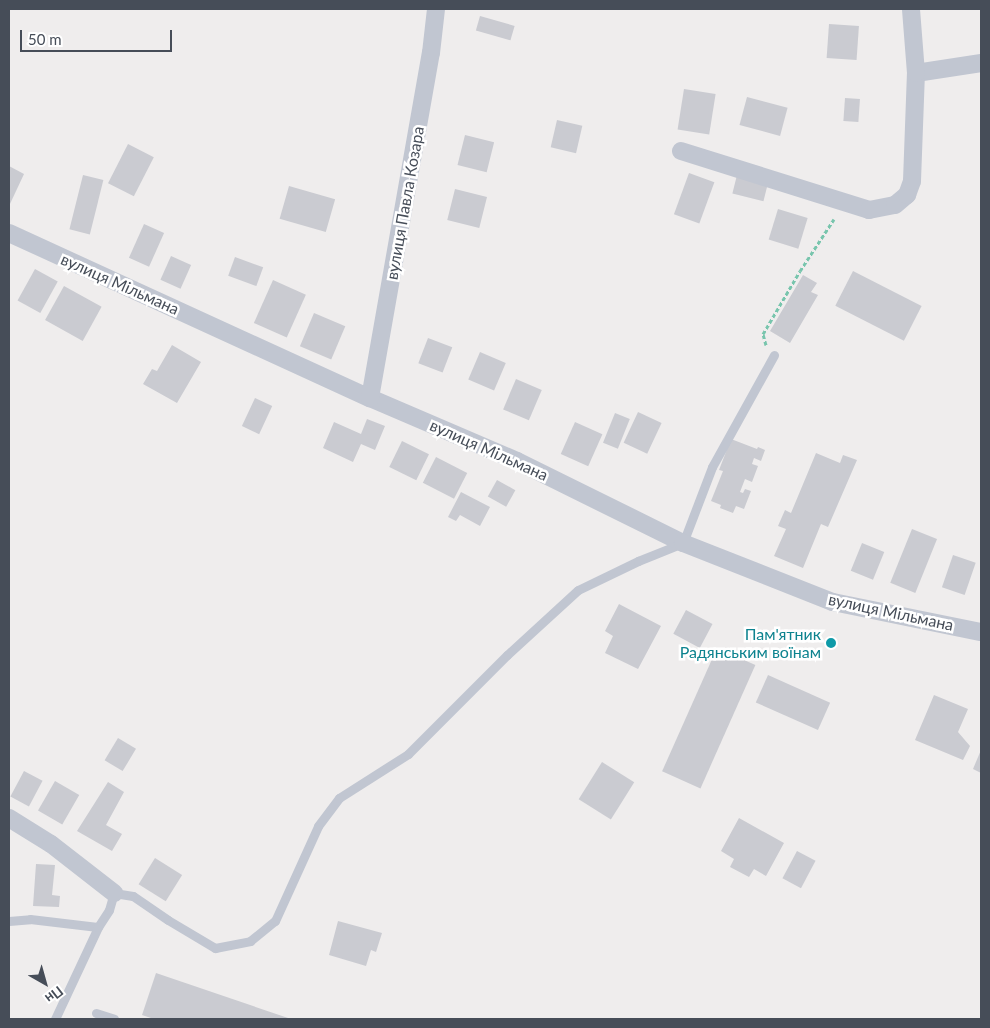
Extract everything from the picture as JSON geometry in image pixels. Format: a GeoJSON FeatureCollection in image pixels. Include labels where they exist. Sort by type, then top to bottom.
{"type":"FeatureCollection","features":[{"type":"Feature","properties":{"kind":"street","name":"вулиця Павла Козара"},"geometry":{"type":"LineString","coordinates":[[370,398],[431,53],[436,9]]}},
{"type":"Feature","properties":{"kind":"street"},"geometry":{"type":"LineString","coordinates":[[681,151],[868,210],[895,205],[907,195],[912,181],[916,73],[910,9]]}},
{"type":"Feature","properties":{"kind":"street"},"geometry":{"type":"LineString","coordinates":[[916,73],[981,63]]}},
{"type":"Feature","properties":{"kind":"street","name":"вулиця Мільмана"},"geometry":{"type":"LineString","coordinates":[[9,233],[370,398],[517,460],[684,543],[833,602],[981,632]]}},
{"type":"Feature","properties":{"kind":"street"},"geometry":{"type":"LineString","coordinates":[[9,818],[51,844],[114,893]]}},
{"type":"Feature","properties":{"kind":"lane"},"geometry":{"type":"LineString","coordinates":[[55,1019],[98,927],[109,910],[114,893],[133,896],[168,920],[215,948],[250,941],[276,921],[318,826],[339,798],[408,754],[507,655],[578,590],[638,561],[684,543],[712,467],[772,359]]}},
{"type":"Feature","properties":{"kind":"lane"},"geometry":{"type":"LineString","coordinates":[[9,921],[30,919],[98,927]]}},
{"type":"Feature","properties":{"kind":"lane"},"geometry":{"type":"LineString","coordinates":[[96,1013],[114,1019]]}},
{"type":"Feature","properties":{"kind":"path"},"geometry":{"type":"LineString","coordinates":[[772,359],[763,334],[800,271],[845,203]]}},
{"type":"Feature","properties":{"kind":"building"},"geometry":{"type":"Polygon","coordinates":[[[480,16],[515,26],[510,40],[476,30],[480,16]]]}},
{"type":"Feature","properties":{"kind":"building"},"geometry":{"type":"Polygon","coordinates":[[[829,24],[859,26],[857,60],[827,58],[829,24]]]}},
{"type":"Feature","properties":{"kind":"building"},"geometry":{"type":"Polygon","coordinates":[[[684,89],[716,94],[709,135],[678,129],[684,89]]]}},
{"type":"Feature","properties":{"kind":"building"},"geometry":{"type":"Polygon","coordinates":[[[747,97],[788,108],[780,136],[739,125],[747,97]]]}},
{"type":"Feature","properties":{"kind":"building"},"geometry":{"type":"Polygon","coordinates":[[[845,98],[860,99],[858,122],[843,121],[845,98]]]}},
{"type":"Feature","properties":{"kind":"building"},"geometry":{"type":"Polygon","coordinates":[[[557,120],[582,126],[576,153],[551,147],[557,120]]]}},
{"type":"Feature","properties":{"kind":"building"},"geometry":{"type":"Polygon","coordinates":[[[465,135],[494,142],[487,172],[458,165],[465,135]]]}},
{"type":"Feature","properties":{"kind":"building"},"geometry":{"type":"Polygon","coordinates":[[[128,144],[154,157],[134,196],[108,183],[128,144]]]}},
{"type":"Feature","properties":{"kind":"building"},"geometry":{"type":"Polygon","coordinates":[[[9,166],[24,174],[9,206],[9,166]]]}},
{"type":"Feature","properties":{"kind":"building"},"geometry":{"type":"Polygon","coordinates":[[[689,173],[714,182],[699,224],[674,214],[689,173]]]}},
{"type":"Feature","properties":{"kind":"building"},"geometry":{"type":"Polygon","coordinates":[[[83,175],[103,180],[90,234],[69,229],[83,175]]]}},
{"type":"Feature","properties":{"kind":"building"},"geometry":{"type":"Polygon","coordinates":[[[737,175],[768,183],[763,201],[732,193],[737,175]]]}},
{"type":"Feature","properties":{"kind":"building"},"geometry":{"type":"Polygon","coordinates":[[[289,186],[335,199],[326,232],[280,219],[289,186]]]}},
{"type":"Feature","properties":{"kind":"building"},"geometry":{"type":"Polygon","coordinates":[[[455,189],[487,197],[479,228],[447,220],[455,189]]]}},
{"type":"Feature","properties":{"kind":"building"},"geometry":{"type":"Polygon","coordinates":[[[778,209],[808,218],[798,249],[769,240],[778,209]]]}},
{"type":"Feature","properties":{"kind":"building"},"geometry":{"type":"Polygon","coordinates":[[[144,224],[164,233],[149,267],[129,258],[144,224]]]}},
{"type":"Feature","properties":{"kind":"building"},"geometry":{"type":"Polygon","coordinates":[[[171,256],[191,265],[181,289],[160,280],[171,256]]]}},
{"type":"Feature","properties":{"kind":"building"},"geometry":{"type":"Polygon","coordinates":[[[235,257],[263,267],[256,286],[228,276],[235,257]]]}},
{"type":"Feature","properties":{"kind":"building"},"geometry":{"type":"Polygon","coordinates":[[[35,269],[58,282],[40,313],[18,300],[35,269]]]}},
{"type":"Feature","properties":{"kind":"building"},"geometry":{"type":"Polygon","coordinates":[[[853,271],[922,306],[904,341],[835,306],[853,271]]]}},
{"type":"Feature","properties":{"kind":"building"},"geometry":{"type":"Polygon","coordinates":[[[803,275],[817,283],[811,292],[818,295],[790,343],[770,331],[803,275]]]}},
{"type":"Feature","properties":{"kind":"building"},"geometry":{"type":"Polygon","coordinates":[[[273,280],[306,295],[287,338],[254,323],[273,280]]]}},
{"type":"Feature","properties":{"kind":"building"},"geometry":{"type":"Polygon","coordinates":[[[64,286],[102,307],[83,341],[45,320],[64,286]]]}},
{"type":"Feature","properties":{"kind":"building"},"geometry":{"type":"Polygon","coordinates":[[[314,313],[345,326],[331,359],[300,346],[314,313]]]}},
{"type":"Feature","properties":{"kind":"building"},"geometry":{"type":"Polygon","coordinates":[[[428,338],[452,347],[443,373],[418,363],[428,338]]]}},
{"type":"Feature","properties":{"kind":"building"},"geometry":{"type":"Polygon","coordinates":[[[172,345],[201,362],[177,403],[143,384],[152,369],[157,371],[172,345]]]}},
{"type":"Feature","properties":{"kind":"building"},"geometry":{"type":"Polygon","coordinates":[[[480,352],[506,363],[494,391],[468,380],[480,352]]]}},
{"type":"Feature","properties":{"kind":"building"},"geometry":{"type":"Polygon","coordinates":[[[516,379],[542,390],[529,420],[503,409],[516,379]]]}},
{"type":"Feature","properties":{"kind":"building"},"geometry":{"type":"Polygon","coordinates":[[[255,398],[272,406],[259,434],[242,426],[255,398]]]}},
{"type":"Feature","properties":{"kind":"building"},"geometry":{"type":"Polygon","coordinates":[[[638,412],[662,423],[647,454],[624,443],[638,412]]]}},
{"type":"Feature","properties":{"kind":"building"},"geometry":{"type":"Polygon","coordinates":[[[615,413],[630,419],[618,449],[603,443],[615,413]]]}},
{"type":"Feature","properties":{"kind":"building"},"geometry":{"type":"Polygon","coordinates":[[[367,419],[385,426],[375,450],[361,444],[353,462],[323,448],[334,422],[361,434],[367,419]]]}},
{"type":"Feature","properties":{"kind":"building"},"geometry":{"type":"Polygon","coordinates":[[[575,422],[602,434],[588,466],[561,454],[575,422]]]}},
{"type":"Feature","properties":{"kind":"building"},"geometry":{"type":"Polygon","coordinates":[[[731,439],[757,449],[758,447],[765,450],[761,461],[754,458],[752,464],[758,466],[752,482],[745,479],[740,492],[743,493],[745,489],[751,491],[744,509],[736,506],[733,513],[720,508],[721,505],[711,501],[723,471],[719,470],[731,439]]]}},
{"type":"Feature","properties":{"kind":"building"},"geometry":{"type":"Polygon","coordinates":[[[402,441],[429,454],[416,480],[389,467],[402,441]]]}},
{"type":"Feature","properties":{"kind":"building"},"geometry":{"type":"Polygon","coordinates":[[[816,453],[840,463],[843,455],[857,460],[828,527],[821,524],[803,568],[774,556],[786,529],[778,526],[785,510],[791,513],[816,453]]]}},
{"type":"Feature","properties":{"kind":"building"},"geometry":{"type":"Polygon","coordinates":[[[436,457],[467,473],[454,499],[423,483],[436,457]]]}},
{"type":"Feature","properties":{"kind":"building"},"geometry":{"type":"Polygon","coordinates":[[[497,480],[515,490],[506,507],[488,497],[497,480]]]}},
{"type":"Feature","properties":{"kind":"building"},"geometry":{"type":"Polygon","coordinates":[[[461,492],[490,507],[480,526],[460,515],[456,521],[448,517],[461,492]]]}},
{"type":"Feature","properties":{"kind":"building"},"geometry":{"type":"Polygon","coordinates":[[[912,529],[937,539],[915,593],[890,583],[912,529]]]}},
{"type":"Feature","properties":{"kind":"building"},"geometry":{"type":"Polygon","coordinates":[[[862,543],[884,552],[873,580],[851,571],[862,543]]]}},
{"type":"Feature","properties":{"kind":"building"},"geometry":{"type":"Polygon","coordinates":[[[953,555],[976,563],[965,595],[942,587],[953,555]]]}},
{"type":"Feature","properties":{"kind":"building"},"geometry":{"type":"Polygon","coordinates":[[[619,604],[661,626],[638,669],[605,653],[613,636],[605,631],[619,604]]]}},
{"type":"Feature","properties":{"kind":"building"},"geometry":{"type":"Polygon","coordinates":[[[686,610],[712,624],[700,648],[673,634],[686,610]]]}},
{"type":"Feature","properties":{"kind":"building"},"geometry":{"type":"Polygon","coordinates":[[[717,648],[755,665],[700,788],[662,771],[717,648]]]}},
{"type":"Feature","properties":{"kind":"building"},"geometry":{"type":"Polygon","coordinates":[[[768,675],[830,703],[818,730],[756,702],[768,675]]]}},
{"type":"Feature","properties":{"kind":"building"},"geometry":{"type":"Polygon","coordinates":[[[934,695],[968,709],[958,732],[970,746],[963,760],[915,740],[934,695]]]}},
{"type":"Feature","properties":{"kind":"building"},"geometry":{"type":"Polygon","coordinates":[[[118,738],[136,749],[123,771],[105,760],[118,738]]]}},
{"type":"Feature","properties":{"kind":"building"},"geometry":{"type":"Polygon","coordinates":[[[981,750],[981,773],[973,769],[981,750]]]}},
{"type":"Feature","properties":{"kind":"building"},"geometry":{"type":"Polygon","coordinates":[[[602,762],[634,782],[611,819],[579,799],[602,762]]]}},
{"type":"Feature","properties":{"kind":"building"},"geometry":{"type":"Polygon","coordinates":[[[24,771],[43,781],[29,806],[10,797],[24,771]]]}},
{"type":"Feature","properties":{"kind":"building"},"geometry":{"type":"Polygon","coordinates":[[[55,781],[79,795],[62,824],[38,810],[55,781]]]}},
{"type":"Feature","properties":{"kind":"building"},"geometry":{"type":"Polygon","coordinates":[[[108,782],[124,792],[106,825],[122,834],[112,851],[77,831],[108,782]]]}},
{"type":"Feature","properties":{"kind":"building"},"geometry":{"type":"Polygon","coordinates":[[[739,818],[784,843],[766,876],[754,869],[749,877],[730,867],[734,859],[721,851],[739,818]]]}},
{"type":"Feature","properties":{"kind":"building"},"geometry":{"type":"Polygon","coordinates":[[[797,851],[816,861],[801,888],[782,878],[797,851]]]}},
{"type":"Feature","properties":{"kind":"building"},"geometry":{"type":"Polygon","coordinates":[[[155,858],[182,875],[166,901],[139,884],[155,858]]]}},
{"type":"Feature","properties":{"kind":"building"},"geometry":{"type":"Polygon","coordinates":[[[36,864],[55,865],[52,895],[60,896],[59,907],[33,906],[36,864]]]}},
{"type":"Feature","properties":{"kind":"building"},"geometry":{"type":"Polygon","coordinates":[[[338,921],[382,933],[376,952],[371,950],[366,966],[329,955],[338,921]]]}},
{"type":"Feature","properties":{"kind":"building"},"geometry":{"type":"Polygon","coordinates":[[[156,973],[291,1019],[154,1019],[142,1015],[156,973]]]}},
{"type":"Feature","properties":{"kind":"place","name":"Пам'ятник Радянським воїнам"},"geometry":{"type":"Point","coordinates":[831,643]}}]}
